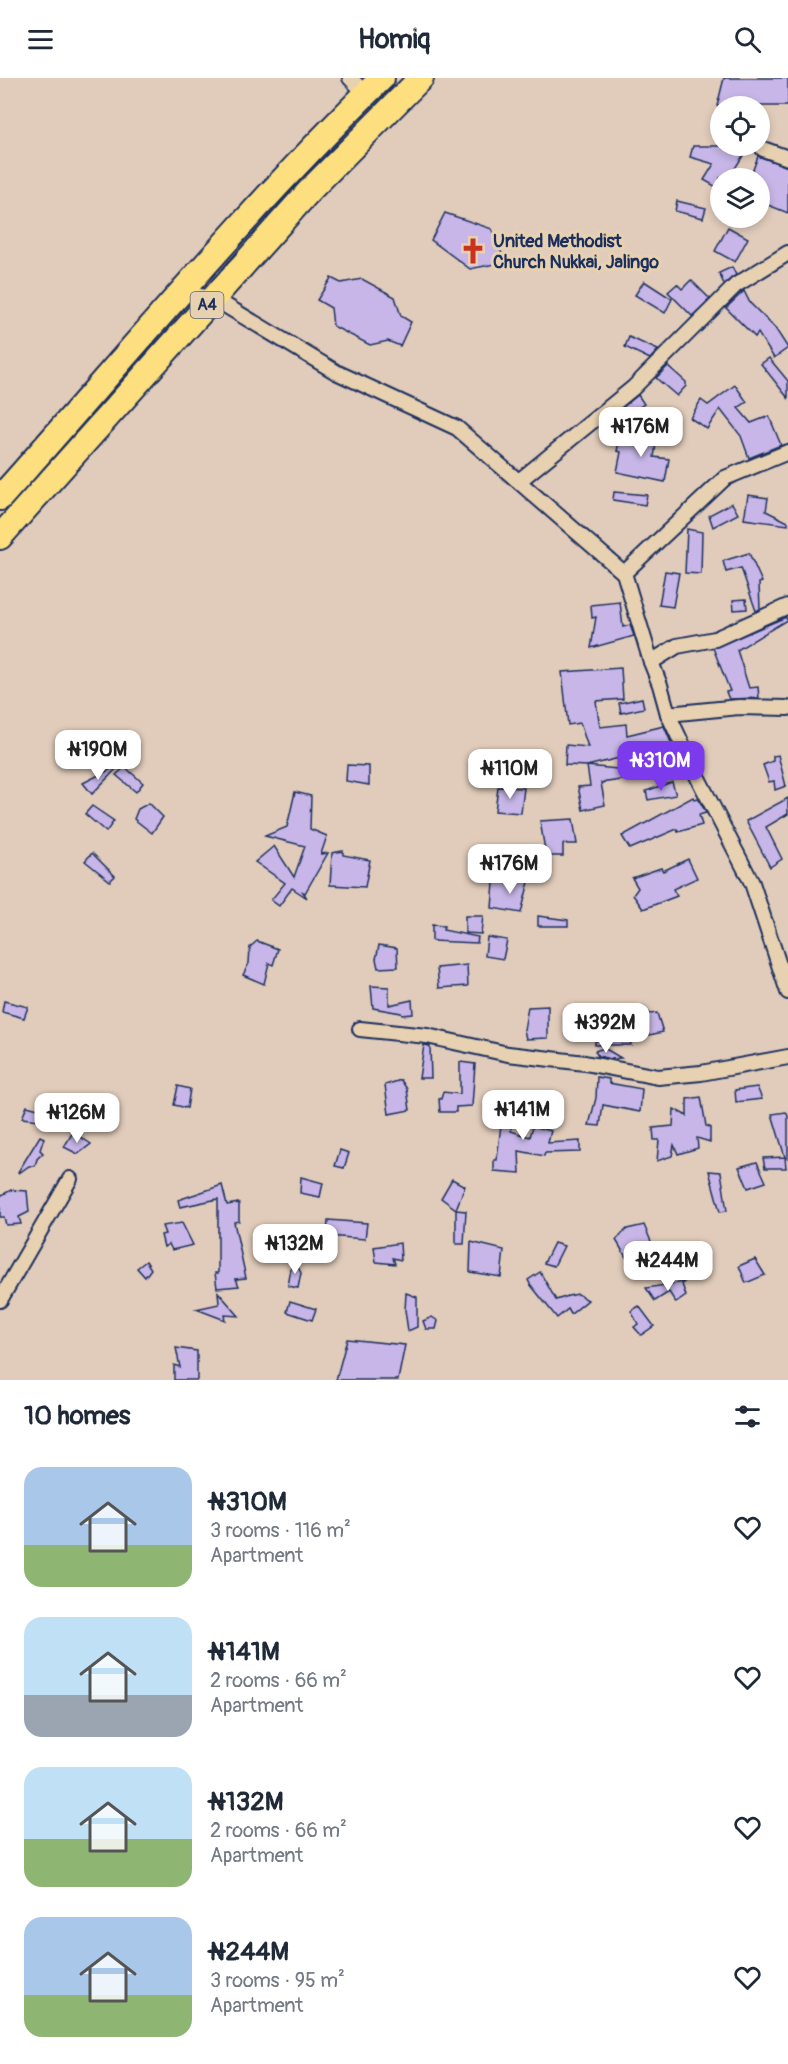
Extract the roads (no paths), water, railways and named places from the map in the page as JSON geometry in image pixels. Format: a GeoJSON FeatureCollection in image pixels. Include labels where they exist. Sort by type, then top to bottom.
{"type":"FeatureCollection","features":[{"type":"Feature","properties":{"kind":"highway","name":"A4"},"geometry":{"type":"LineString","coordinates":[[0,537],[311,189],[421,78]]}},
{"type":"Feature","properties":{"kind":"highway","name":"A4"},"geometry":{"type":"LineString","coordinates":[[0,498],[366,83]]}},
{"type":"Feature","properties":{"kind":"street"},"geometry":{"type":"LineString","coordinates":[[770,152],[788,158]]}},
{"type":"Feature","properties":{"kind":"street"},"geometry":{"type":"LineString","coordinates":[[519,481],[633,388],[736,285],[788,252]]}},
{"type":"Feature","properties":{"kind":"street"},"geometry":{"type":"LineString","coordinates":[[180,292],[213,298],[336,372],[457,428],[624,573],[668,714],[752,883],[788,992]]}},
{"type":"Feature","properties":{"kind":"street"},"geometry":{"type":"LineString","coordinates":[[624,573],[725,478],[788,452]]}},
{"type":"Feature","properties":{"kind":"street"},"geometry":{"type":"LineString","coordinates":[[651,662],[677,646],[715,639],[788,606]]}},
{"type":"Feature","properties":{"kind":"street"},"geometry":{"type":"LineString","coordinates":[[668,714],[739,707],[788,708]]}},
{"type":"Feature","properties":{"kind":"street"},"geometry":{"type":"LineString","coordinates":[[360,1029],[427,1036],[508,1054],[585,1063],[658,1077],[701,1073],[788,1058]]}},
{"type":"Feature","properties":{"kind":"street"},"geometry":{"type":"LineString","coordinates":[[0,1300],[70,1179]]}},
{"type":"Feature","properties":{"kind":"place","name":"United Methodist Church Nukkai, Jalingo"},"geometry":{"type":"Point","coordinates":[473,251]}}]}
